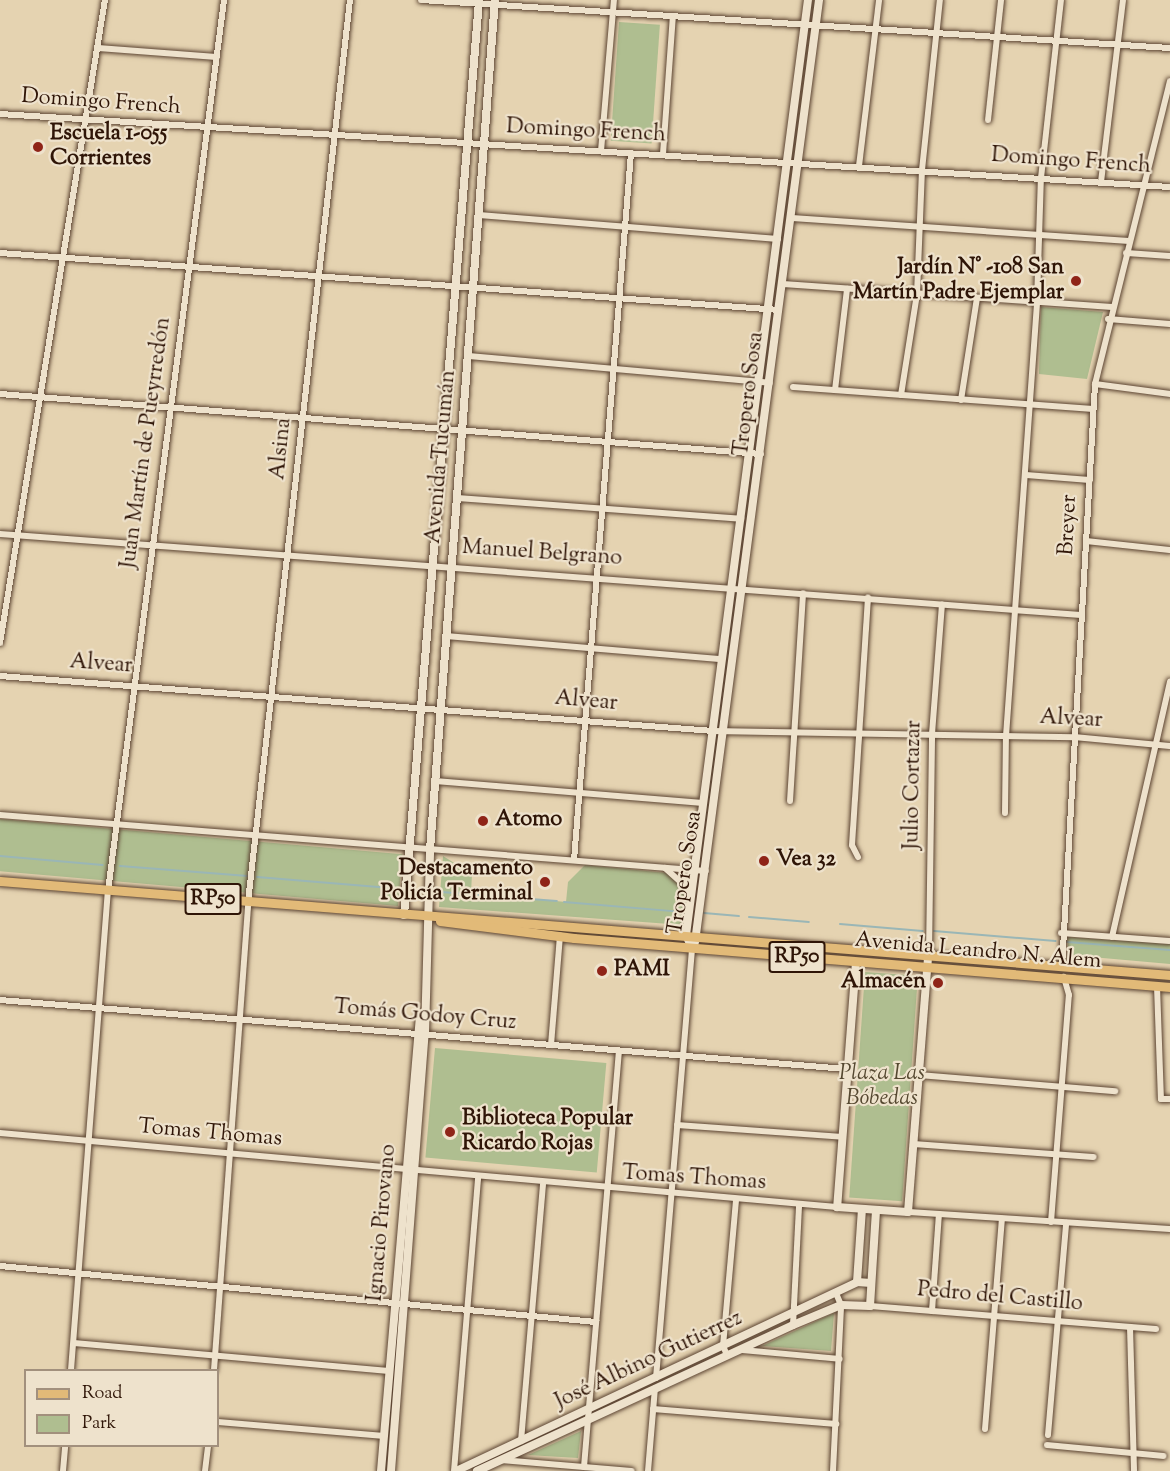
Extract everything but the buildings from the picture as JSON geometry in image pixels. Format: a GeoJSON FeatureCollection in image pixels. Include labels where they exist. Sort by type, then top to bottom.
{"type":"FeatureCollection","features":[{"type":"Feature","properties":{"kind":"main road","name":"Avenida Leandro N. Alem"},"geometry":{"type":"LineString","coordinates":[[0,881],[404,915],[460,926],[692,948],[1170,987]]}},
{"type":"Feature","properties":{"kind":"main road","name":"Avenida Leandro N. Alem"},"geometry":{"type":"LineString","coordinates":[[426,918],[473,917],[1170,975]]}},
{"type":"Feature","properties":{"kind":"street"},"geometry":{"type":"LineString","coordinates":[[0,643],[105,0]]}},
{"type":"Feature","properties":{"kind":"street","name":"Juan Martín de Pueyrredón"},"geometry":{"type":"LineString","coordinates":[[71,1369],[108,891],[151,544],[224,0]]}},
{"type":"Feature","properties":{"kind":"street","name":"Alsina"},"geometry":{"type":"LineString","coordinates":[[214,1369],[241,1020],[237,1008],[350,0]]}},
{"type":"Feature","properties":{"kind":"street"},"geometry":{"type":"LineString","coordinates":[[421,0],[495,2],[613,12],[877,27],[1170,48]]}},
{"type":"Feature","properties":{"kind":"street"},"geometry":{"type":"LineString","coordinates":[[601,151],[614,0]]}},
{"type":"Feature","properties":{"kind":"street","name":"Tropero Sosa"},"geometry":{"type":"LineString","coordinates":[[692,948],[686,935],[808,0]]}},
{"type":"Feature","properties":{"kind":"street","name":"Tropero Sosa"},"geometry":{"type":"LineString","coordinates":[[692,948],[698,936],[800,163],[819,0]]}},
{"type":"Feature","properties":{"kind":"street"},"geometry":{"type":"LineString","coordinates":[[860,166],[879,0]]}},
{"type":"Feature","properties":{"kind":"street"},"geometry":{"type":"LineString","coordinates":[[901,395],[916,294],[922,170],[940,0]]}},
{"type":"Feature","properties":{"kind":"street"},"geometry":{"type":"LineString","coordinates":[[988,120],[1000,0]]}},
{"type":"Feature","properties":{"kind":"street"},"geometry":{"type":"LineString","coordinates":[[1005,813],[1006,735],[1017,610],[1037,302],[1041,178],[1061,0]]}},
{"type":"Feature","properties":{"kind":"street"},"geometry":{"type":"LineString","coordinates":[[1101,182],[1120,44],[1123,0]]}},
{"type":"Feature","properties":{"kind":"street","name":"Avenida Tucumán"},"geometry":{"type":"LineString","coordinates":[[404,915],[457,286],[478,2]]}},
{"type":"Feature","properties":{"kind":"street","name":"Avenida Tucumán"},"geometry":{"type":"LineString","coordinates":[[426,918],[440,708],[495,2]]}},
{"type":"Feature","properties":{"kind":"street"},"geometry":{"type":"LineString","coordinates":[[663,154],[673,16]]}},
{"type":"Feature","properties":{"kind":"street"},"geometry":{"type":"LineString","coordinates":[[98,48],[217,57]]}},
{"type":"Feature","properties":{"kind":"street","name":"Breyer"},"geometry":{"type":"LineString","coordinates":[[1051,1222],[1060,1087],[1070,995],[1062,966],[1061,933],[1095,384],[1108,319],[1145,185],[1170,81]]}},
{"type":"Feature","properties":{"kind":"street","name":"Domingo French"},"geometry":{"type":"LineString","coordinates":[[0,114],[1170,187]]}},
{"type":"Feature","properties":{"kind":"street"},"geometry":{"type":"LineString","coordinates":[[1162,117],[1170,117]]}},
{"type":"Feature","properties":{"kind":"street"},"geometry":{"type":"LineString","coordinates":[[574,860],[631,153]]}},
{"type":"Feature","properties":{"kind":"street"},"geometry":{"type":"LineString","coordinates":[[479,214],[778,239]]}},
{"type":"Feature","properties":{"kind":"street"},"geometry":{"type":"LineString","coordinates":[[792,218],[1129,242]]}},
{"type":"Feature","properties":{"kind":"street"},"geometry":{"type":"LineString","coordinates":[[0,253],[779,310]]}},
{"type":"Feature","properties":{"kind":"street"},"geometry":{"type":"LineString","coordinates":[[1126,253],[1170,256]]}},
{"type":"Feature","properties":{"kind":"street"},"geometry":{"type":"LineString","coordinates":[[783,284],[1112,307]]}},
{"type":"Feature","properties":{"kind":"street"},"geometry":{"type":"LineString","coordinates":[[835,390],[847,289]]}},
{"type":"Feature","properties":{"kind":"street"},"geometry":{"type":"LineString","coordinates":[[961,400],[978,298]]}},
{"type":"Feature","properties":{"kind":"street"},"geometry":{"type":"LineString","coordinates":[[1108,319],[1170,324]]}},
{"type":"Feature","properties":{"kind":"street"},"geometry":{"type":"LineString","coordinates":[[469,356],[770,383]]}},
{"type":"Feature","properties":{"kind":"street"},"geometry":{"type":"LineString","coordinates":[[1095,384],[1170,394]]}},
{"type":"Feature","properties":{"kind":"street"},"geometry":{"type":"LineString","coordinates":[[793,387],[1093,409]]}},
{"type":"Feature","properties":{"kind":"street"},"geometry":{"type":"LineString","coordinates":[[0,393],[761,454]]}},
{"type":"Feature","properties":{"kind":"street"},"geometry":{"type":"LineString","coordinates":[[1026,475],[1090,480]]}},
{"type":"Feature","properties":{"kind":"street"},"geometry":{"type":"LineString","coordinates":[[457,498],[741,519]]}},
{"type":"Feature","properties":{"kind":"street","name":"Manuel Belgrano"},"geometry":{"type":"LineString","coordinates":[[0,534],[597,576],[1081,615]]}},
{"type":"Feature","properties":{"kind":"street"},"geometry":{"type":"LineString","coordinates":[[1086,541],[1170,550]]}},
{"type":"Feature","properties":{"kind":"street"},"geometry":{"type":"LineString","coordinates":[[790,801],[803,593]]}},
{"type":"Feature","properties":{"kind":"street"},"geometry":{"type":"LineString","coordinates":[[858,856],[852,845],[868,598]]}},
{"type":"Feature","properties":{"kind":"street","name":"Julio Cortazar"},"geometry":{"type":"LineString","coordinates":[[908,1212],[928,968],[932,734],[942,604]]}},
{"type":"Feature","properties":{"kind":"street"},"geometry":{"type":"LineString","coordinates":[[446,636],[722,659]]}},
{"type":"Feature","properties":{"kind":"street","name":"Alvear"},"geometry":{"type":"LineString","coordinates":[[0,675],[713,731],[1074,737],[1170,746]]}},
{"type":"Feature","properties":{"kind":"street"},"geometry":{"type":"LineString","coordinates":[[1112,937],[1170,682]]}},
{"type":"Feature","properties":{"kind":"street"},"geometry":{"type":"LineString","coordinates":[[435,781],[703,803]]}},
{"type":"Feature","properties":{"kind":"street"},"geometry":{"type":"LineString","coordinates":[[0,815],[706,871]]}},
{"type":"Feature","properties":{"kind":"street"},"geometry":{"type":"LineString","coordinates":[[664,868],[683,884],[691,900]]}},
{"type":"Feature","properties":{"kind":"street","name":"Ignacio Pirovano"},"geometry":{"type":"LineString","coordinates":[[391,1471],[399,1302],[422,1033],[426,918]]}},
{"type":"Feature","properties":{"kind":"street"},"geometry":{"type":"LineString","coordinates":[[1061,933],[1170,941]]}},
{"type":"Feature","properties":{"kind":"street"},"geometry":{"type":"LineString","coordinates":[[552,1045],[560,935]]}},
{"type":"Feature","properties":{"kind":"street"},"geometry":{"type":"LineString","coordinates":[[648,1471],[692,948]]}},
{"type":"Feature","properties":{"kind":"street"},"geometry":{"type":"LineString","coordinates":[[837,1207],[856,962]]}},
{"type":"Feature","properties":{"kind":"street"},"geometry":{"type":"LineString","coordinates":[[1157,986],[1161,1099],[1170,1100]]}},
{"type":"Feature","properties":{"kind":"street","name":"Tomás Godoy Cruz"},"geometry":{"type":"LineString","coordinates":[[0,1000],[847,1069]]}},
{"type":"Feature","properties":{"kind":"street"},"geometry":{"type":"LineString","coordinates":[[584,1467],[620,1051]]}},
{"type":"Feature","properties":{"kind":"street"},"geometry":{"type":"LineString","coordinates":[[919,1075],[1115,1091]]}},
{"type":"Feature","properties":{"kind":"street"},"geometry":{"type":"LineString","coordinates":[[677,1125],[843,1137]]}},
{"type":"Feature","properties":{"kind":"street","name":"Tomas Thomas"},"geometry":{"type":"LineString","coordinates":[[0,1133],[608,1190],[1170,1229]]}},
{"type":"Feature","properties":{"kind":"street"},"geometry":{"type":"LineString","coordinates":[[913,1144],[1094,1157]]}},
{"type":"Feature","properties":{"kind":"street"},"geometry":{"type":"LineString","coordinates":[[455,1471],[478,1177]]}},
{"type":"Feature","properties":{"kind":"street"},"geometry":{"type":"LineString","coordinates":[[521,1451],[543,1184]]}},
{"type":"Feature","properties":{"kind":"street"},"geometry":{"type":"LineString","coordinates":[[727,1355],[723,1346],[736,1200]]}},
{"type":"Feature","properties":{"kind":"street"},"geometry":{"type":"LineString","coordinates":[[793,1324],[790,1314],[799,1205]]}},
{"type":"Feature","properties":{"kind":"street"},"geometry":{"type":"LineString","coordinates":[[862,1209],[857,1282],[871,1283]]}},
{"type":"Feature","properties":{"kind":"street"},"geometry":{"type":"LineString","coordinates":[[870,1306],[876,1210]]}},
{"type":"Feature","properties":{"kind":"street"},"geometry":{"type":"LineString","coordinates":[[932,1311],[939,1214]]}},
{"type":"Feature","properties":{"kind":"street"},"geometry":{"type":"LineString","coordinates":[[985,1429],[1002,1219]]}},
{"type":"Feature","properties":{"kind":"street"},"geometry":{"type":"LineString","coordinates":[[1048,1435],[1066,1223]]}},
{"type":"Feature","properties":{"kind":"street"},"geometry":{"type":"LineString","coordinates":[[0,1266],[596,1322]]}},
{"type":"Feature","properties":{"kind":"street","name":"José Albino Gutierrez"},"geometry":{"type":"LineString","coordinates":[[455,1471],[857,1282]]}},
{"type":"Feature","properties":{"kind":"street"},"geometry":{"type":"LineString","coordinates":[[833,1471],[841,1305],[836,1293]]}},
{"type":"Feature","properties":{"kind":"street","name":"Ignacio Pirovano"},"geometry":{"type":"LineString","coordinates":[[381,1471],[389,1371],[399,1302]]}},
{"type":"Feature","properties":{"kind":"street","name":"José Albino Gutierrez"},"geometry":{"type":"LineString","coordinates":[[477,1471],[793,1324],[841,1305]]}},
{"type":"Feature","properties":{"kind":"street","name":"Pedro del Castillo"},"geometry":{"type":"LineString","coordinates":[[841,1305],[1156,1329]]}},
{"type":"Feature","properties":{"kind":"street"},"geometry":{"type":"LineString","coordinates":[[1130,1327],[1134,1471]]}},
{"type":"Feature","properties":{"kind":"street"},"geometry":{"type":"LineString","coordinates":[[74,1343],[389,1371]]}},
{"type":"Feature","properties":{"kind":"street"},"geometry":{"type":"LineString","coordinates":[[738,1350],[840,1359]]}},
{"type":"Feature","properties":{"kind":"street"},"geometry":{"type":"LineString","coordinates":[[653,1409],[836,1424]]}},
{"type":"Feature","properties":{"kind":"street"},"geometry":{"type":"LineString","coordinates":[[219,1422],[384,1436]]}},
{"type":"Feature","properties":{"kind":"street"},"geometry":{"type":"LineString","coordinates":[[1047,1445],[1163,1456]]}},
{"type":"Feature","properties":{"kind":"street"},"geometry":{"type":"LineString","coordinates":[[63,1471],[65,1447]]}},
{"type":"Feature","properties":{"kind":"street"},"geometry":{"type":"LineString","coordinates":[[205,1471],[208,1447]]}},
{"type":"Feature","properties":{"kind":"street"},"geometry":{"type":"LineString","coordinates":[[501,1460],[632,1471]]}},
{"type":"Feature","properties":{"kind":"green space"},"geometry":{"type":"Polygon","coordinates":[[[619,22],[660,25],[652,144],[611,141],[619,22]]]}},
{"type":"Feature","properties":{"kind":"green space"},"geometry":{"type":"Polygon","coordinates":[[[1041,307],[1103,312],[1087,379],[1039,374],[1041,307]]]}},
{"type":"Feature","properties":{"kind":"green space"},"geometry":{"type":"Polygon","coordinates":[[[0,819],[402,854],[398,906],[0,871],[0,819]]]}},
{"type":"Feature","properties":{"kind":"green space"},"geometry":{"type":"Polygon","coordinates":[[[443,856],[472,874],[471,893],[566,902],[568,882],[585,865],[688,875],[683,925],[439,907],[443,856]]]}},
{"type":"Feature","properties":{"kind":"green space"},"geometry":{"type":"Polygon","coordinates":[[[1067,937],[1170,944],[1170,964],[1069,955],[1067,937]]]}},
{"type":"Feature","properties":{"kind":"green space","name":"Plaza Las Bóbedas"},"geometry":{"type":"Polygon","coordinates":[[[865,972],[918,976],[902,1201],[849,1197],[865,972]]]}},
{"type":"Feature","properties":{"kind":"green space"},"geometry":{"type":"Polygon","coordinates":[[[435,1048],[606,1063],[597,1173],[425,1158],[435,1048]]]}},
{"type":"Feature","properties":{"kind":"green space"},"geometry":{"type":"Polygon","coordinates":[[[834,1313],[831,1351],[762,1346],[834,1313]]]}},
{"type":"Feature","properties":{"kind":"green space"},"geometry":{"type":"Polygon","coordinates":[[[581,1431],[578,1458],[528,1455],[581,1431]]]}},
{"type":"Feature","properties":{"kind":"waterway"},"geometry":{"type":"LineString","coordinates":[[0,856],[103,865]]}},
{"type":"Feature","properties":{"kind":"waterway"},"geometry":{"type":"LineString","coordinates":[[120,866],[248,876]]}},
{"type":"Feature","properties":{"kind":"waterway"},"geometry":{"type":"LineString","coordinates":[[257,877],[403,889]]}},
{"type":"Feature","properties":{"kind":"waterway"},"geometry":{"type":"LineString","coordinates":[[441,892],[472,894]]}},
{"type":"Feature","properties":{"kind":"waterway"},"geometry":{"type":"LineString","coordinates":[[478,895],[557,901]]}},
{"type":"Feature","properties":{"kind":"waterway"},"geometry":{"type":"LineString","coordinates":[[564,902],[682,912]]}},
{"type":"Feature","properties":{"kind":"waterway"},"geometry":{"type":"LineString","coordinates":[[704,913],[739,916]]}},
{"type":"Feature","properties":{"kind":"waterway"},"geometry":{"type":"LineString","coordinates":[[749,917],[809,922]]}},
{"type":"Feature","properties":{"kind":"waterway"},"geometry":{"type":"LineString","coordinates":[[840,924],[923,931]]}},
{"type":"Feature","properties":{"kind":"waterway"},"geometry":{"type":"LineString","coordinates":[[934,931],[1056,941]]}},
{"type":"Feature","properties":{"kind":"waterway"},"geometry":{"type":"LineString","coordinates":[[1067,942],[1170,950]]}},
{"type":"Feature","properties":{"kind":"place","name":"Escuela 1-055 Corrientes"},"geometry":{"type":"Point","coordinates":[38,147]}},
{"type":"Feature","properties":{"kind":"place","name":"Jardín N° -108 San Martín Padre Ejemplar"},"geometry":{"type":"Point","coordinates":[1076,281]}},
{"type":"Feature","properties":{"kind":"place","name":"Atomo"},"geometry":{"type":"Point","coordinates":[483,821]}},
{"type":"Feature","properties":{"kind":"place","name":"Vea 32"},"geometry":{"type":"Point","coordinates":[764,861]}},
{"type":"Feature","properties":{"kind":"place","name":"Destacamento Policía Terminal"},"geometry":{"type":"Point","coordinates":[545,882]}},
{"type":"Feature","properties":{"kind":"place","name":"PAMI"},"geometry":{"type":"Point","coordinates":[602,971]}},
{"type":"Feature","properties":{"kind":"place","name":"Almacén"},"geometry":{"type":"Point","coordinates":[938,983]}},
{"type":"Feature","properties":{"kind":"place","name":"Biblioteca Popular Ricardo Rojas"},"geometry":{"type":"Point","coordinates":[450,1132]}}]}
